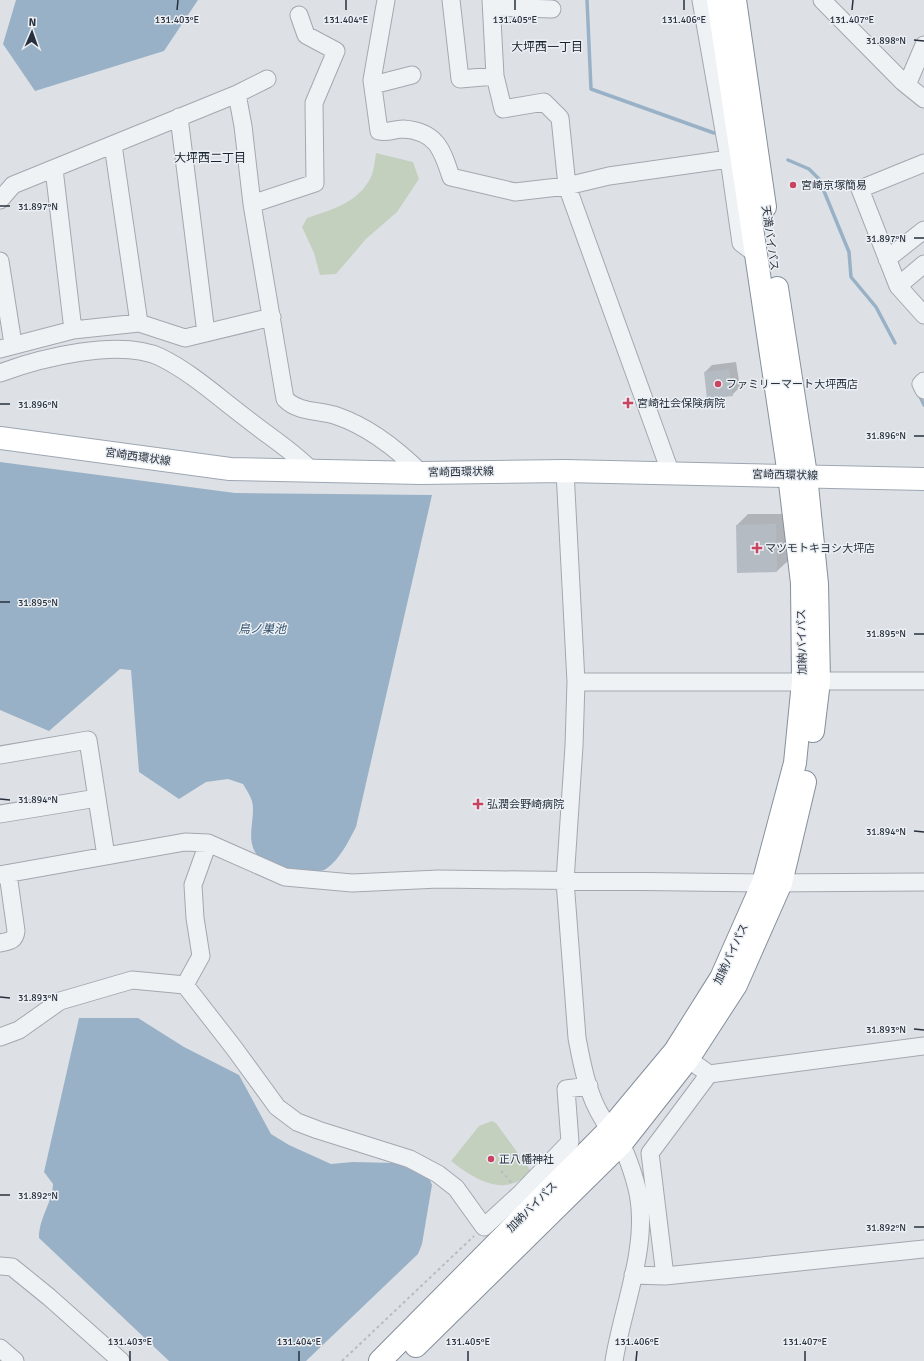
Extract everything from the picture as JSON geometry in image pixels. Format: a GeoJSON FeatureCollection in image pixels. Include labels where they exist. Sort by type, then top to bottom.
{"type":"FeatureCollection","features":[{"type":"Feature","properties":{"kind":"main road","name":"天満バイパス"},"geometry":{"type":"LineString","coordinates":[[718,0],[757,255],[797,475]]}},
{"type":"Feature","properties":{"kind":"main road","name":"天満バイパス"},"geometry":{"type":"LineString","coordinates":[[734,0],[797,475]]}},
{"type":"Feature","properties":{"kind":"main road","name":"宮崎西環状線"},"geometry":{"type":"LineString","coordinates":[[0,438],[230,469],[420,473],[565,471],[924,479]]}},
{"type":"Feature","properties":{"kind":"main road","name":"加納バイパス"},"geometry":{"type":"LineString","coordinates":[[401,1361],[688,1060],[736,985],[772,883],[811,682],[817,584],[797,475]]}},
{"type":"Feature","properties":{"kind":"main road","name":"加納バイパス"},"geometry":{"type":"LineString","coordinates":[[380,1361],[615,1136],[675,1051],[722,978],[772,883]]}},
{"type":"Feature","properties":{"kind":"street"},"geometry":{"type":"LineString","coordinates":[[386,0],[373,85],[379,131],[386,133],[402,129],[418,132],[432,139],[443,152],[451,177],[515,192],[567,186],[609,176],[729,159]]}},
{"type":"Feature","properties":{"kind":"street"},"geometry":{"type":"LineString","coordinates":[[451,0],[460,79],[495,76]]}},
{"type":"Feature","properties":{"kind":"street"},"geometry":{"type":"LineString","coordinates":[[701,0],[729,159],[741,243],[757,255]]}},
{"type":"Feature","properties":{"kind":"street"},"geometry":{"type":"LineString","coordinates":[[825,1],[907,85],[924,99]]}},
{"type":"Feature","properties":{"kind":"street"},"geometry":{"type":"LineString","coordinates":[[552,9],[491,4],[495,76],[503,109],[544,102],[560,118],[567,186],[671,474]]}},
{"type":"Feature","properties":{"kind":"street"},"geometry":{"type":"LineString","coordinates":[[252,204],[315,183],[314,103],[336,51],[306,35],[299,15]]}},
{"type":"Feature","properties":{"kind":"street"},"geometry":{"type":"LineString","coordinates":[[907,85],[924,45]]}},
{"type":"Feature","properties":{"kind":"street"},"geometry":{"type":"LineString","coordinates":[[373,85],[412,75]]}},
{"type":"Feature","properties":{"kind":"street"},"geometry":{"type":"LineString","coordinates":[[0,200],[13,185],[237,94],[267,79]]}},
{"type":"Feature","properties":{"kind":"street"},"geometry":{"type":"LineString","coordinates":[[237,94],[243,126],[252,204],[285,399],[292,407],[336,416],[368,430],[404,456],[420,473]]}},
{"type":"Feature","properties":{"kind":"street"},"geometry":{"type":"LineString","coordinates":[[179,117],[206,333]]}},
{"type":"Feature","properties":{"kind":"street"},"geometry":{"type":"LineString","coordinates":[[113,145],[138,323]]}},
{"type":"Feature","properties":{"kind":"street"},"geometry":{"type":"LineString","coordinates":[[924,163],[860,189],[898,286],[924,316]]}},
{"type":"Feature","properties":{"kind":"street"},"geometry":{"type":"LineString","coordinates":[[54,169],[73,330]]}},
{"type":"Feature","properties":{"kind":"street"},"geometry":{"type":"LineString","coordinates":[[888,259],[924,230]]}},
{"type":"Feature","properties":{"kind":"street"},"geometry":{"type":"LineString","coordinates":[[0,261],[7,347],[73,330],[138,323],[185,338],[272,317]]}},
{"type":"Feature","properties":{"kind":"street"},"geometry":{"type":"LineString","coordinates":[[898,286],[924,264]]}},
{"type":"Feature","properties":{"kind":"street"},"geometry":{"type":"LineString","coordinates":[[0,373],[32,362],[102,349],[123,349],[149,353],[174,365],[214,392],[245,418],[299,457],[312,471]]}},
{"type":"Feature","properties":{"kind":"street"},"geometry":{"type":"LineString","coordinates":[[924,381],[921,384],[924,390]]}},
{"type":"Feature","properties":{"kind":"street"},"geometry":{"type":"LineString","coordinates":[[565,471],[576,682],[574,746],[565,881],[577,1038],[589,1086],[602,1119],[615,1136],[628,1160],[639,1198],[640,1230],[633,1275],[619,1331],[614,1361]]}},
{"type":"Feature","properties":{"kind":"street"},"geometry":{"type":"LineString","coordinates":[[576,682],[924,681]]}},
{"type":"Feature","properties":{"kind":"street"},"geometry":{"type":"LineString","coordinates":[[0,755],[88,740],[106,856]]}},
{"type":"Feature","properties":{"kind":"street"},"geometry":{"type":"LineString","coordinates":[[0,814],[97,798]]}},
{"type":"Feature","properties":{"kind":"street"},"geometry":{"type":"LineString","coordinates":[[0,943],[11,941],[15,937],[16,931],[4,875],[185,842],[208,843],[285,877],[352,883],[439,879],[772,883],[924,882]]}},
{"type":"Feature","properties":{"kind":"street"},"geometry":{"type":"LineString","coordinates":[[185,985],[201,956],[195,918],[193,885],[208,843]]}},
{"type":"Feature","properties":{"kind":"street"},"geometry":{"type":"LineString","coordinates":[[0,1037],[19,1030],[60,1001],[132,980],[185,985],[277,1107],[297,1122],[410,1159],[438,1174],[456,1188],[484,1227],[521,1193],[570,1142],[566,1089],[589,1086]]}},
{"type":"Feature","properties":{"kind":"street"},"geometry":{"type":"LineString","coordinates":[[688,1060],[709,1074],[924,1046]]}},
{"type":"Feature","properties":{"kind":"street"},"geometry":{"type":"LineString","coordinates":[[666,1276],[650,1153],[709,1074]]}},
{"type":"Feature","properties":{"kind":"street"},"geometry":{"type":"LineString","coordinates":[[633,1275],[666,1276],[924,1249]]}},
{"type":"Feature","properties":{"kind":"street"},"geometry":{"type":"LineString","coordinates":[[0,1266],[12,1268],[49,1297],[121,1361]]}},
{"type":"Feature","properties":{"kind":"street"},"geometry":{"type":"LineString","coordinates":[[0,1348],[15,1361]]}},
{"type":"Feature","properties":{"kind":"path"},"geometry":{"type":"LineString","coordinates":[[342,1361],[484,1227]]}},
{"type":"Feature","properties":{"kind":"green space"},"geometry":{"type":"Polygon","coordinates":[[[376,153],[413,162],[419,179],[397,212],[366,239],[336,274],[320,275],[314,253],[302,227],[307,218],[344,204],[366,186],[374,168],[376,153]]]}},
{"type":"Feature","properties":{"kind":"green space"},"geometry":{"type":"Polygon","coordinates":[[[492,1121],[496,1123],[531,1171],[521,1179],[511,1184],[491,1184],[480,1180],[470,1175],[451,1161],[479,1126],[492,1121]]]}},
{"type":"Feature","properties":{"kind":"water"},"geometry":{"type":"Polygon","coordinates":[[[16,0],[198,0],[164,51],[35,91],[3,44],[16,0]]]}},
{"type":"Feature","properties":{"kind":"water","name":"鳥ノ巣池"},"geometry":{"type":"Polygon","coordinates":[[[0,462],[235,493],[432,495],[356,827],[340,855],[331,865],[320,871],[300,871],[277,866],[260,857],[252,846],[251,833],[253,807],[249,794],[243,784],[228,779],[206,782],[179,799],[139,772],[131,670],[120,669],[49,731],[0,710],[0,462]]]}},
{"type":"Feature","properties":{"kind":"water"},"geometry":{"type":"Polygon","coordinates":[[[79,1018],[138,1018],[184,1047],[239,1075],[271,1134],[289,1145],[331,1164],[353,1162],[396,1163],[429,1178],[432,1185],[422,1244],[418,1254],[306,1361],[169,1361],[39,1238],[41,1224],[53,1184],[44,1172],[79,1018]]]}},
{"type":"Feature","properties":{"kind":"building","name":"ファミリーマート大坪西店"},"geometry":{"type":"Polygon","coordinates":[[[729,369],[733,396],[707,399],[704,372],[729,369]]]}},
{"type":"Feature","properties":{"kind":"building","name":"マツモトキヨシ大坪店"},"geometry":{"type":"Polygon","coordinates":[[[776,524],[777,572],[737,573],[736,525],[776,524]]]}},
{"type":"Feature","properties":{"kind":"waterway"},"geometry":{"type":"LineString","coordinates":[[587,0],[591,89],[714,133]]}},
{"type":"Feature","properties":{"kind":"waterway"},"geometry":{"type":"LineString","coordinates":[[788,160],[809,169],[819,179],[849,252],[851,277],[876,307],[895,343]]}},
{"type":"Feature","properties":{"kind":"waterway"},"geometry":{"type":"LineString","coordinates":[[919,394],[924,405]]}},
{"type":"Feature","properties":{"kind":"place","name":"宮崎京塚簡易"},"geometry":{"type":"Point","coordinates":[793,185]}},
{"type":"Feature","properties":{"kind":"place","name":"ファミリーマート大坪西店"},"geometry":{"type":"Point","coordinates":[718,384]}},
{"type":"Feature","properties":{"kind":"place","name":"宮崎社会保険病院"},"geometry":{"type":"Point","coordinates":[628,403]}},
{"type":"Feature","properties":{"kind":"place","name":"マツモトキヨシ大坪店"},"geometry":{"type":"Point","coordinates":[757,548]}},
{"type":"Feature","properties":{"kind":"place","name":"弘潤会野崎病院"},"geometry":{"type":"Point","coordinates":[478,804]}},
{"type":"Feature","properties":{"kind":"place","name":"正八幡神社"},"geometry":{"type":"Point","coordinates":[491,1159]}},
{"type":"Feature","properties":{"kind":"district","name":"大坪西一丁目"},"geometry":{"type":"Point","coordinates":[547,47]}},
{"type":"Feature","properties":{"kind":"district","name":"大坪西二丁目"},"geometry":{"type":"Point","coordinates":[210,158]}}]}
